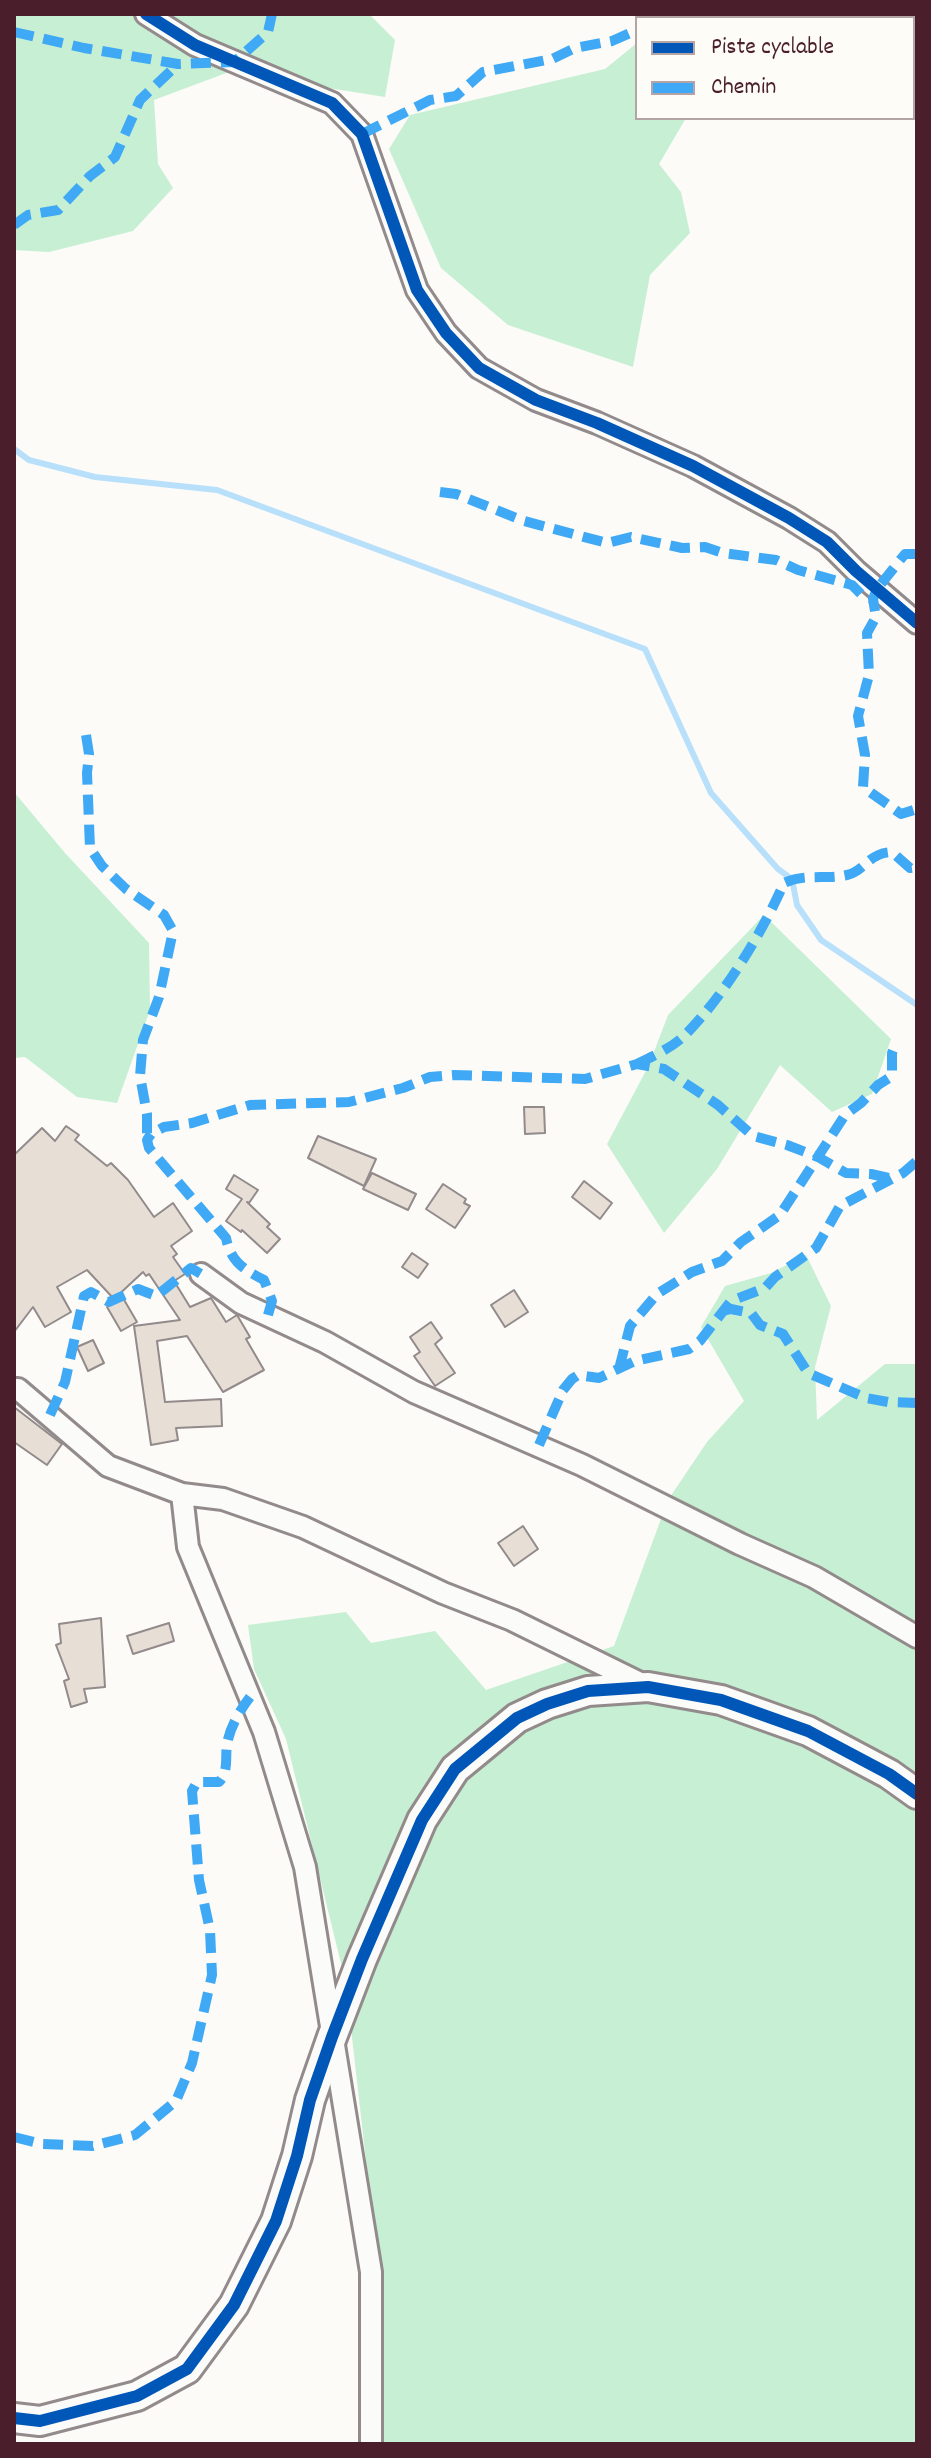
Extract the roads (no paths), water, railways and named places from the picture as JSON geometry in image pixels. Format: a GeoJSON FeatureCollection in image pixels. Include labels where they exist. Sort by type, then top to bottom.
{"type":"FeatureCollection","features":[{"type":"Feature","properties":{"kind":"street"},"geometry":{"type":"LineString","coordinates":[[146,14],[195,45],[332,103],[362,134],[417,290],[446,333],[479,368],[536,400],[597,423],[693,466],[789,518],[827,542],[917,623]]}},
{"type":"Feature","properties":{"kind":"street"},"geometry":{"type":"LineString","coordinates":[[201,1274],[241,1303],[325,1342],[414,1392],[582,1465],[740,1544],[814,1577],[917,1637]]}},
{"type":"Feature","properties":{"kind":"street"},"geometry":{"type":"LineString","coordinates":[[14,1389],[108,1466],[182,1494],[223,1499],[303,1527],[443,1593],[512,1620],[648,1687]]}},
{"type":"Feature","properties":{"kind":"street"},"geometry":{"type":"LineString","coordinates":[[182,1494],[188,1547],[264,1732],[305,1867],[371,2272],[371,2444]]}},
{"type":"Feature","properties":{"kind":"street"},"geometry":{"type":"LineString","coordinates":[[14,2418],[40,2421],[137,2396],[187,2369],[234,2305],[276,2221],[297,2156],[310,2100],[332,2037],[422,1820],[455,1769],[517,1718],[547,1704],[588,1691],[648,1687],[721,1700],[808,1731],[889,1774],[917,1794]]}},
{"type":"Feature","properties":{"kind":"waterway"},"geometry":{"type":"LineString","coordinates":[[14,449],[29,460],[95,477],[217,490],[645,649],[711,793],[778,869],[792,879],[797,905],[821,940],[917,1005]]}}]}
